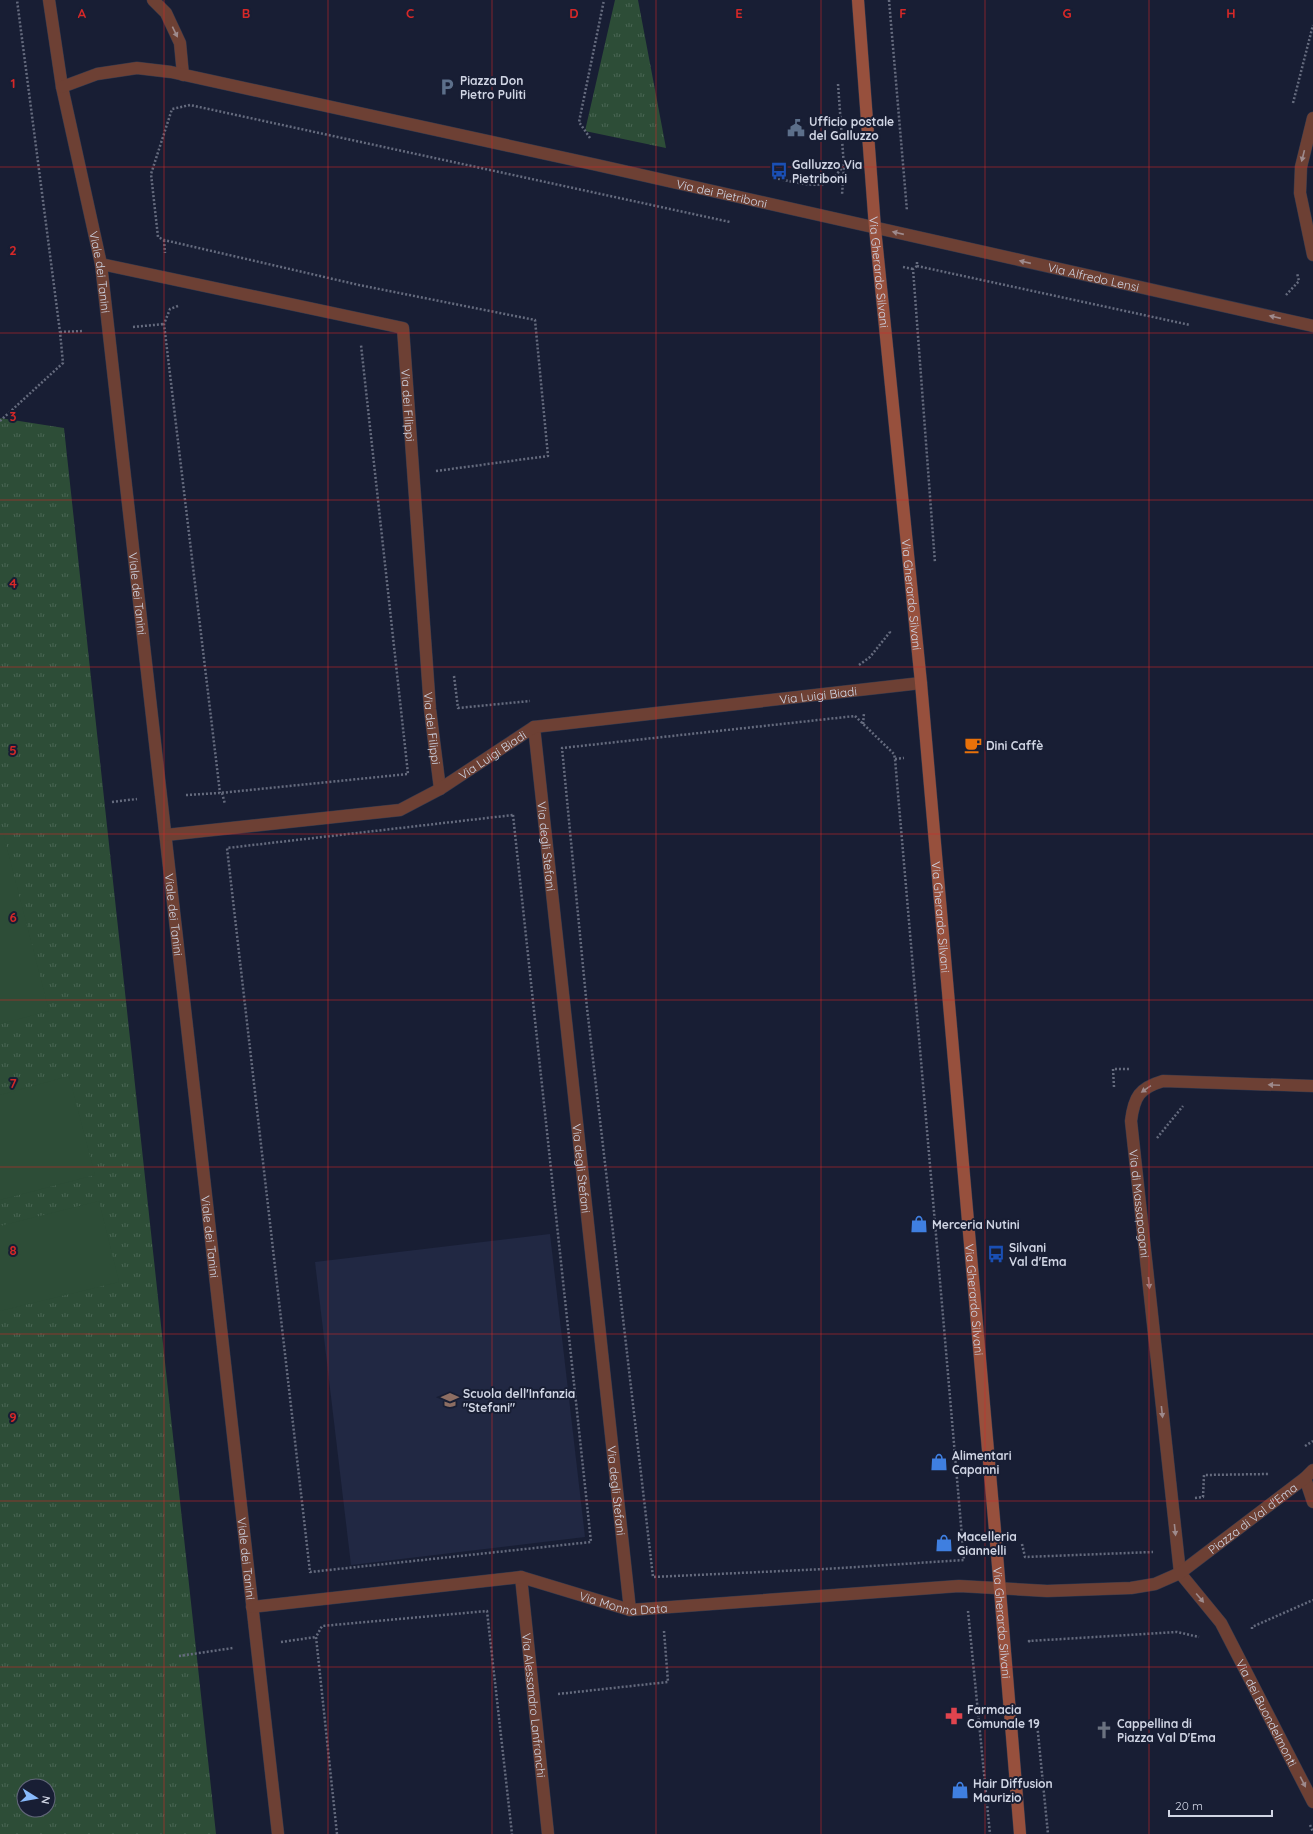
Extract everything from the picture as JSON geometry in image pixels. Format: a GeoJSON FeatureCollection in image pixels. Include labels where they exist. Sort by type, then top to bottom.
{"type":"FeatureCollection","features":[{"type":"Feature","properties":{"kind":"main road","name":"Via Gherardo Silvani"},"geometry":{"type":"LineString","coordinates":[[858,0],[875,228],[921,683],[1020,1834]]}},
{"type":"Feature","properties":{"kind":"street","name":"Viale dei Tanini"},"geometry":{"type":"LineString","coordinates":[[49,0],[62,87],[101,264],[278,1834]]}},
{"type":"Feature","properties":{"kind":"street"},"geometry":{"type":"LineString","coordinates":[[62,87],[97,74],[137,68],[183,75],[180,44],[166,13],[153,0]]}},
{"type":"Feature","properties":{"kind":"street","name":"Via dei Pietriboni"},"geometry":{"type":"LineString","coordinates":[[183,75],[570,159],[875,228]]}},
{"type":"Feature","properties":{"kind":"street"},"geometry":{"type":"LineString","coordinates":[[1313,118],[1301,167],[1300,193],[1313,255]]}},
{"type":"Feature","properties":{"kind":"street","name":"Via Alfredo Lensi"},"geometry":{"type":"LineString","coordinates":[[875,228],[1313,326]]}},
{"type":"Feature","properties":{"kind":"street","name":"Via dei Filippi"},"geometry":{"type":"LineString","coordinates":[[101,264],[403,328],[430,709],[440,789]]}},
{"type":"Feature","properties":{"kind":"street","name":"Via Luigi Biadi"},"geometry":{"type":"LineString","coordinates":[[166,835],[400,810],[440,789],[534,727],[921,683]]}},
{"type":"Feature","properties":{"kind":"street","name":"Via degli Stefani"},"geometry":{"type":"LineString","coordinates":[[534,727],[630,1610]]}},
{"type":"Feature","properties":{"kind":"street","name":"Via di Massapagani"},"geometry":{"type":"LineString","coordinates":[[1180,1573],[1170,1492],[1132,1121],[1133,1108],[1141,1092],[1148,1086],[1163,1082],[1313,1086]]}},
{"type":"Feature","properties":{"kind":"street","name":"Piazza di Val d'Ema"},"geometry":{"type":"LineString","coordinates":[[1000,1588],[1046,1591],[1131,1588],[1155,1584],[1180,1573],[1309,1474],[1313,1502]]}},
{"type":"Feature","properties":{"kind":"street","name":"Via dei Buondelmonti"},"geometry":{"type":"LineString","coordinates":[[1180,1573],[1221,1623],[1313,1802]]}},
{"type":"Feature","properties":{"kind":"street","name":"Via Monna Data"},"geometry":{"type":"LineString","coordinates":[[252,1607],[521,1577],[630,1610],[959,1586],[1000,1588]]}},
{"type":"Feature","properties":{"kind":"street","name":"Via Alessandro Lanfranchi"},"geometry":{"type":"LineString","coordinates":[[521,1577],[548,1834]]}},
{"type":"Feature","properties":{"kind":"path"},"geometry":{"type":"LineString","coordinates":[[0,421],[62,363],[60,332],[17,0]]}},
{"type":"Feature","properties":{"kind":"path"},"geometry":{"type":"LineString","coordinates":[[592,141],[579,122],[604,0]]}},
{"type":"Feature","properties":{"kind":"path"},"geometry":{"type":"LineString","coordinates":[[889,0],[908,222],[914,223],[917,266],[1192,326]]}},
{"type":"Feature","properties":{"kind":"path"},"geometry":{"type":"LineString","coordinates":[[1293,106],[1313,25]]}},
{"type":"Feature","properties":{"kind":"path"},"geometry":{"type":"LineString","coordinates":[[431,472],[548,456],[535,320],[359,285],[164,240],[158,237],[151,174],[172,109],[190,105],[736,223]]}},
{"type":"Feature","properties":{"kind":"path"},"geometry":{"type":"LineString","coordinates":[[770,177],[801,183],[819,184],[829,182],[844,166]]}},
{"type":"Feature","properties":{"kind":"path"},"geometry":{"type":"LineString","coordinates":[[1283,298],[1299,281],[1295,267]]}},
{"type":"Feature","properties":{"kind":"path"},"geometry":{"type":"LineString","coordinates":[[184,303],[170,309],[164,324],[221,793],[408,774],[361,343]]}},
{"type":"Feature","properties":{"kind":"path"},"geometry":{"type":"LineString","coordinates":[[855,668],[870,657]]}},
{"type":"Feature","properties":{"kind":"path"},"geometry":{"type":"LineString","coordinates":[[453,669],[458,708],[536,701]]}},
{"type":"Feature","properties":{"kind":"path"},"geometry":{"type":"LineString","coordinates":[[855,716],[894,754],[895,759],[964,1560],[825,1569],[653,1577],[587,1008],[562,748],[855,716]]}},
{"type":"Feature","properties":{"kind":"path"},"geometry":{"type":"LineString","coordinates":[[513,815],[591,1542],[310,1572],[227,848],[513,815]]}},
{"type":"Feature","properties":{"kind":"path"},"geometry":{"type":"LineString","coordinates":[[1302,1449],[1313,1441]]}},
{"type":"Feature","properties":{"kind":"path"},"geometry":{"type":"LineString","coordinates":[[1187,1498],[1203,1497],[1204,1475],[1267,1474],[1273,1470]]}},
{"type":"Feature","properties":{"kind":"path"},"geometry":{"type":"LineString","coordinates":[[1254,1633],[1252,1627],[1313,1600]]}},
{"type":"Feature","properties":{"kind":"path"},"geometry":{"type":"LineString","coordinates":[[338,1834],[316,1637],[322,1626],[487,1611],[512,1834]]}},
{"type":"Feature","properties":{"kind":"path"},"geometry":{"type":"LineString","coordinates":[[968,1611],[990,1834]]}},
{"type":"Feature","properties":{"kind":"path"},"geometry":{"type":"LineString","coordinates":[[554,1695],[668,1682],[664,1631]]}},
{"type":"Feature","properties":{"kind":"path"},"geometry":{"type":"LineString","coordinates":[[1030,1648],[1029,1640],[1177,1632]]}},
{"type":"Feature","properties":{"kind":"path"},"geometry":{"type":"LineString","coordinates":[[1037,1718],[1048,1834]]}},
{"type":"Feature","properties":{"kind":"shaded area","name":"Scuola dell'Infanzia \"Stefani\""},"geometry":{"type":"Polygon","coordinates":[[[550,1234],[585,1537],[351,1565],[315,1262],[550,1234]]]}},
{"type":"Feature","properties":{"kind":"green space"},"geometry":{"type":"Polygon","coordinates":[[[615,0],[638,0],[666,148],[585,131],[615,0]]]}},
{"type":"Feature","properties":{"kind":"green space"},"geometry":{"type":"Polygon","coordinates":[[[0,418],[64,428],[216,1834],[0,1834],[0,418]]]}},
{"type":"Feature","properties":{"kind":"green space"},"geometry":{"type":"Polygon","coordinates":[[[0,821],[49,1011],[0,1024],[0,821]]]}},
{"type":"Feature","properties":{"kind":"green space"},"geometry":{"type":"Polygon","coordinates":[[[69,1076],[95,1175],[0,1200],[0,1095],[69,1076]]]}},
{"type":"Feature","properties":{"kind":"green space"},"geometry":{"type":"Polygon","coordinates":[[[99,1201],[119,1282],[0,1311],[0,1226],[99,1201]]]}},
{"type":"Feature","properties":{"kind":"place","name":"Piazza Don Pietro Puliti"},"geometry":{"type":"Point","coordinates":[447,87]}},
{"type":"Feature","properties":{"kind":"place","name":"Ufficio postale del Galluzzo"},"geometry":{"type":"Point","coordinates":[796,128]}},
{"type":"Feature","properties":{"kind":"place","name":"Galluzzo Via Pietriboni"},"geometry":{"type":"Point","coordinates":[779,171]}},
{"type":"Feature","properties":{"kind":"place","name":"Dini Caffè"},"geometry":{"type":"Point","coordinates":[973,745]}},
{"type":"Feature","properties":{"kind":"place","name":"Merceria Nutini"},"geometry":{"type":"Point","coordinates":[919,1224]}},
{"type":"Feature","properties":{"kind":"place","name":"Silvani Val d'Ema"},"geometry":{"type":"Point","coordinates":[996,1254]}},
{"type":"Feature","properties":{"kind":"place","name":"Scuola dell'Infanzia \"Stefani\""},"geometry":{"type":"Point","coordinates":[450,1400]}},
{"type":"Feature","properties":{"kind":"place","name":"Alimentari Capanni"},"geometry":{"type":"Point","coordinates":[939,1462]}},
{"type":"Feature","properties":{"kind":"place","name":"Macelleria Giannelli"},"geometry":{"type":"Point","coordinates":[944,1543]}},
{"type":"Feature","properties":{"kind":"place","name":"Farmacia Comunale 19"},"geometry":{"type":"Point","coordinates":[954,1716]}},
{"type":"Feature","properties":{"kind":"place","name":"Cappellina di Piazza Val D'Ema"},"geometry":{"type":"Point","coordinates":[1104,1730]}},
{"type":"Feature","properties":{"kind":"place","name":"Hair Diffusion Maurizio"},"geometry":{"type":"Point","coordinates":[960,1790]}}]}
